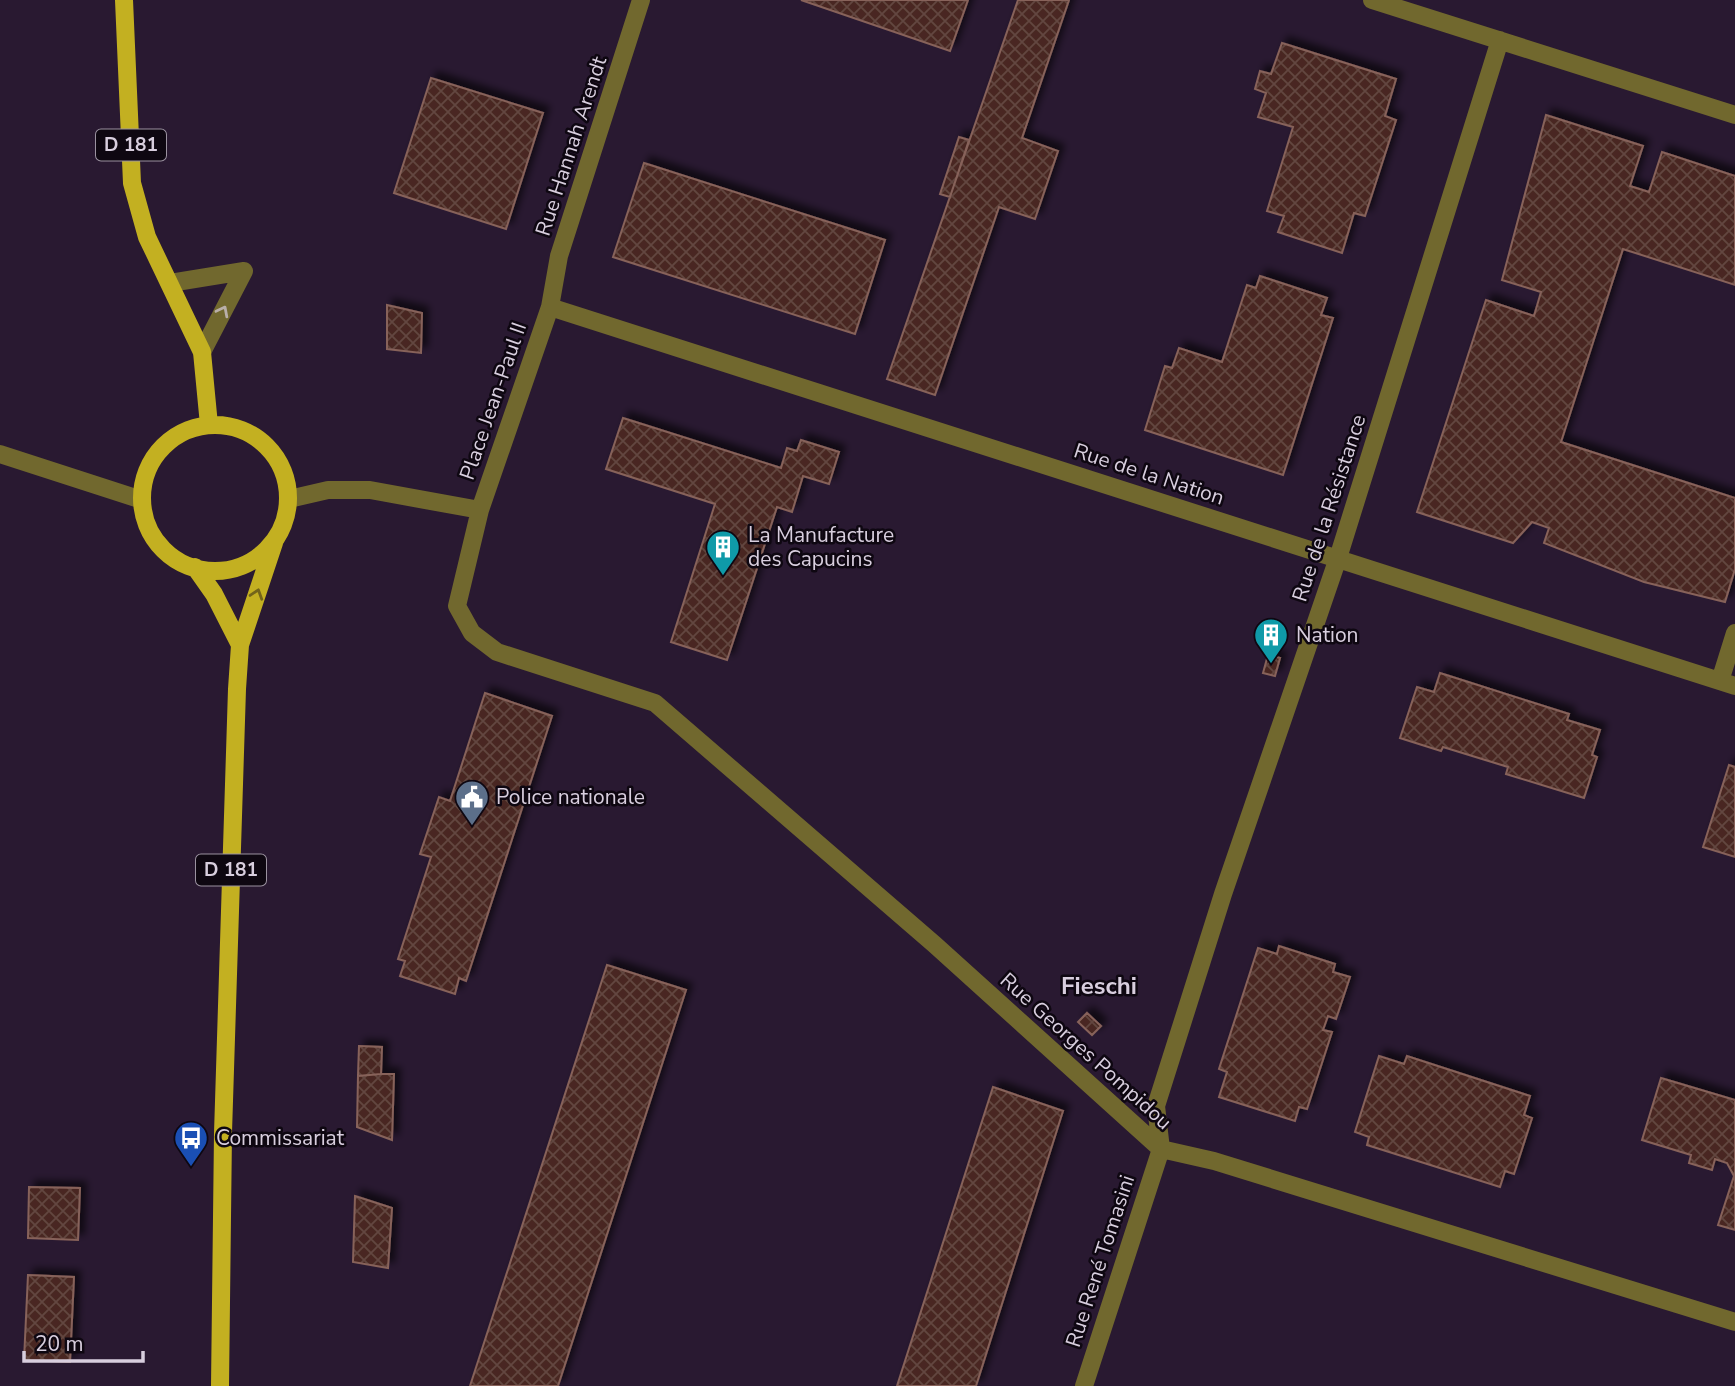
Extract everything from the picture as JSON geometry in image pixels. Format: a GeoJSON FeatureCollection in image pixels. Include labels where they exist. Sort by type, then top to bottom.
{"type":"FeatureCollection","features":[{"type":"Feature","properties":{"kind":"main road","name":"D 181"},"geometry":{"type":"LineString","coordinates":[[124,0],[132,183],[147,237],[202,352],[209,425]]}},
{"type":"Feature","properties":{"kind":"main road"},"geometry":{"type":"LineString","coordinates":[[209,425],[237,428],[258,438],[275,454],[286,475],[289,499],[285,523],[274,543],[257,558],[237,568],[214,571],[194,567],[171,556],[156,540],[146,520],[142,500],[145,479],[153,460],[166,444],[182,433],[209,425]]}},
{"type":"Feature","properties":{"kind":"main road","name":"D 181"},"geometry":{"type":"LineString","coordinates":[[220,1386],[222,1144],[236,700],[240,645],[274,543]]}},
{"type":"Feature","properties":{"kind":"main road"},"geometry":{"type":"LineString","coordinates":[[194,567],[214,594],[240,645]]}},
{"type":"Feature","properties":{"kind":"street","name":"Rue Hannah Arendt"},"geometry":{"type":"LineString","coordinates":[[550,307],[559,256],[641,0]]}},
{"type":"Feature","properties":{"kind":"street"},"geometry":{"type":"LineString","coordinates":[[1373,0],[1735,115]]}},
{"type":"Feature","properties":{"kind":"street","name":"Rue de la Résistance"},"geometry":{"type":"LineString","coordinates":[[1161,1149],[1156,1106],[1223,894],[1338,558],[1500,40]]}},
{"type":"Feature","properties":{"kind":"street"},"geometry":{"type":"LineString","coordinates":[[170,283],[244,271],[202,352]]}},
{"type":"Feature","properties":{"kind":"street","name":"Place Jean-Paul II"},"geometry":{"type":"LineString","coordinates":[[497,652],[472,633],[457,606],[480,510],[550,307]]}},
{"type":"Feature","properties":{"kind":"street","name":"Rue de la Nation"},"geometry":{"type":"LineString","coordinates":[[550,307],[1728,683]]}},
{"type":"Feature","properties":{"kind":"street"},"geometry":{"type":"LineString","coordinates":[[0,454],[142,500]]}},
{"type":"Feature","properties":{"kind":"street","name":"Place Jean-Paul II"},"geometry":{"type":"LineString","coordinates":[[289,499],[328,490],[370,490],[480,510]]}},
{"type":"Feature","properties":{"kind":"street"},"geometry":{"type":"LineString","coordinates":[[1728,683],[1735,633]]}},
{"type":"Feature","properties":{"kind":"street","name":"Rue Georges Pompidou"},"geometry":{"type":"LineString","coordinates":[[497,652],[655,703],[916,928],[1161,1149],[1214,1161],[1735,1322]]}},
{"type":"Feature","properties":{"kind":"street","name":"Rue René Tomasini"},"geometry":{"type":"LineString","coordinates":[[1084,1386],[1161,1149]]}},
{"type":"Feature","properties":{"kind":"building"},"geometry":{"type":"Polygon","coordinates":[[[801,0],[968,0],[950,51],[801,0]]]}},
{"type":"Feature","properties":{"kind":"building"},"geometry":{"type":"Polygon","coordinates":[[[1018,0],[1069,0],[1022,138],[1058,151],[1035,219],[999,207],[935,395],[887,379],[1018,0]]]}},
{"type":"Feature","properties":{"kind":"building"},"geometry":{"type":"Polygon","coordinates":[[[1282,43],[1396,79],[1385,116],[1396,120],[1365,216],[1354,213],[1342,253],[1278,232],[1284,216],[1267,211],[1293,127],[1258,117],[1266,93],[1255,89],[1260,71],[1271,74],[1282,43]]]}},
{"type":"Feature","properties":{"kind":"building"},"geometry":{"type":"Polygon","coordinates":[[[431,78],[543,113],[506,229],[394,193],[431,78]]]}},
{"type":"Feature","properties":{"kind":"building"},"geometry":{"type":"Polygon","coordinates":[[[1546,115],[1643,146],[1630,186],[1649,192],[1662,152],[1735,176],[1735,285],[1623,249],[1561,442],[1735,498],[1735,569],[1725,602],[1644,582],[1544,543],[1549,528],[1532,522],[1513,543],[1417,512],[1486,300],[1534,316],[1541,292],[1502,280],[1546,115]]]}},
{"type":"Feature","properties":{"kind":"building"},"geometry":{"type":"Polygon","coordinates":[[[959,137],[969,140],[950,197],[940,194],[959,137]]]}},
{"type":"Feature","properties":{"kind":"building"},"geometry":{"type":"Polygon","coordinates":[[[644,163],[885,240],[855,334],[613,257],[644,163]]]}},
{"type":"Feature","properties":{"kind":"building"},"geometry":{"type":"Polygon","coordinates":[[[1260,276],[1327,298],[1321,315],[1333,318],[1283,475],[1145,430],[1165,366],[1172,368],[1179,348],[1222,362],[1247,285],[1256,288],[1260,276]]]}},
{"type":"Feature","properties":{"kind":"building"},"geometry":{"type":"Polygon","coordinates":[[[387,305],[422,313],[421,353],[387,349],[387,305]]]}},
{"type":"Feature","properties":{"kind":"building","name":"La Manufacture des Capucins"},"geometry":{"type":"Polygon","coordinates":[[[623,418],[781,468],[787,448],[797,451],[801,440],[839,452],[829,484],[803,476],[792,512],[777,507],[727,660],[671,642],[715,504],[606,469],[623,418]]]}},
{"type":"Feature","properties":{"kind":"building","name":"Nation"},"geometry":{"type":"Polygon","coordinates":[[[1268,655],[1280,658],[1275,676],[1263,673],[1268,655]]]}},
{"type":"Feature","properties":{"kind":"building"},"geometry":{"type":"Polygon","coordinates":[[[1440,673],[1569,714],[1567,720],[1600,730],[1592,755],[1597,757],[1584,798],[1506,774],[1508,767],[1443,747],[1441,751],[1400,738],[1417,687],[1434,692],[1440,673]]]}},
{"type":"Feature","properties":{"kind":"building","name":"Police nationale"},"geometry":{"type":"Polygon","coordinates":[[[485,693],[552,716],[466,981],[459,978],[455,994],[400,976],[405,961],[398,959],[431,857],[420,854],[439,797],[450,801],[485,693]]]}},
{"type":"Feature","properties":{"kind":"building"},"geometry":{"type":"Polygon","coordinates":[[[1729,765],[1735,767],[1735,857],[1703,847],[1729,765]]]}},
{"type":"Feature","properties":{"kind":"building"},"geometry":{"type":"Polygon","coordinates":[[[1279,946],[1335,964],[1333,972],[1350,977],[1336,1019],[1328,1016],[1323,1030],[1332,1032],[1307,1109],[1299,1107],[1295,1121],[1219,1097],[1227,1072],[1219,1069],[1258,948],[1277,954],[1279,946]]]}},
{"type":"Feature","properties":{"kind":"building"},"geometry":{"type":"Polygon","coordinates":[[[607,965],[686,990],[558,1386],[470,1386],[607,965]]]}},
{"type":"Feature","properties":{"kind":"building"},"geometry":{"type":"Polygon","coordinates":[[[1087,1013],[1101,1026],[1092,1035],[1078,1022],[1087,1013]]]}},
{"type":"Feature","properties":{"kind":"building"},"geometry":{"type":"Polygon","coordinates":[[[359,1046],[382,1047],[381,1074],[358,1076],[359,1046]]]}},
{"type":"Feature","properties":{"kind":"building"},"geometry":{"type":"Polygon","coordinates":[[[1379,1056],[1404,1064],[1407,1056],[1530,1096],[1524,1115],[1532,1118],[1514,1174],[1505,1171],[1500,1187],[1367,1145],[1369,1137],[1355,1132],[1379,1056]]]}},
{"type":"Feature","properties":{"kind":"building"},"geometry":{"type":"Polygon","coordinates":[[[394,1074],[392,1140],[357,1127],[358,1076],[394,1074]]]}},
{"type":"Feature","properties":{"kind":"building"},"geometry":{"type":"Polygon","coordinates":[[[1661,1078],[1735,1100],[1735,1230],[1718,1225],[1734,1176],[1727,1163],[1715,1159],[1712,1170],[1689,1163],[1691,1155],[1642,1140],[1661,1078]]]}},
{"type":"Feature","properties":{"kind":"building"},"geometry":{"type":"Polygon","coordinates":[[[993,1087],[1063,1111],[976,1386],[897,1386],[993,1087]]]}},
{"type":"Feature","properties":{"kind":"building"},"geometry":{"type":"Polygon","coordinates":[[[29,1187],[80,1188],[78,1240],[28,1238],[29,1187]]]}},
{"type":"Feature","properties":{"kind":"building"},"geometry":{"type":"Polygon","coordinates":[[[355,1196],[392,1208],[388,1268],[353,1262],[355,1196]]]}},
{"type":"Feature","properties":{"kind":"building"},"geometry":{"type":"Polygon","coordinates":[[[28,1275],[74,1277],[70,1362],[24,1360],[28,1275]]]}},
{"type":"Feature","properties":{"kind":"place","name":"La Manufacture des Capucins"},"geometry":{"type":"Point","coordinates":[723,577]}},
{"type":"Feature","properties":{"kind":"place","name":"Nation"},"geometry":{"type":"Point","coordinates":[1271,665]}},
{"type":"Feature","properties":{"kind":"place","name":"Police nationale"},"geometry":{"type":"Point","coordinates":[472,827]}},
{"type":"Feature","properties":{"kind":"place","name":"Commissariat"},"geometry":{"type":"Point","coordinates":[191,1168]}},
{"type":"Feature","properties":{"kind":"district","name":"Fieschi"},"geometry":{"type":"Point","coordinates":[1099,986]}}]}
